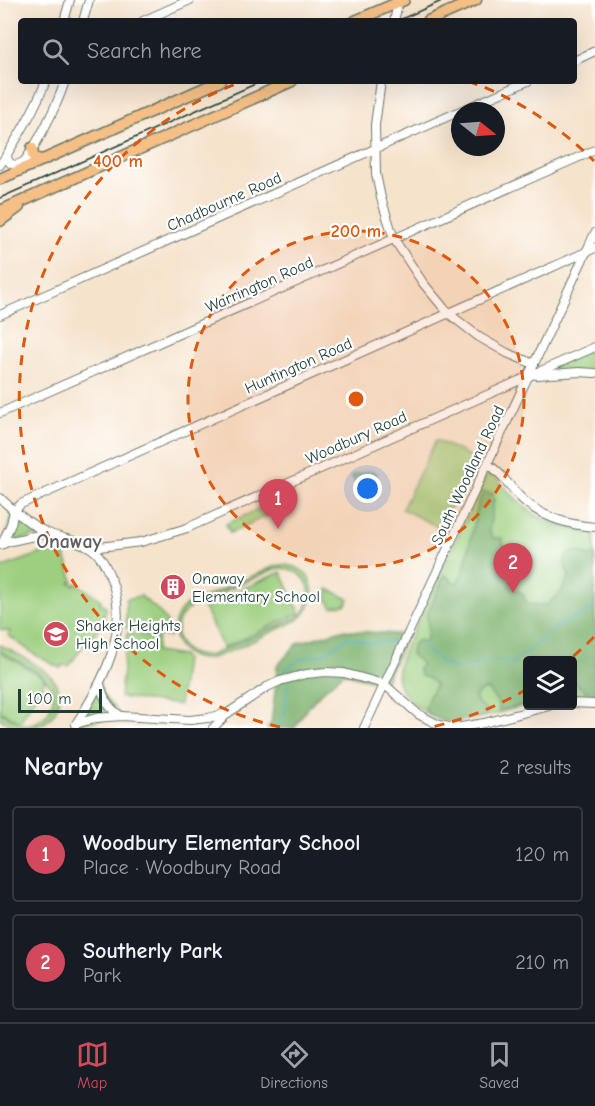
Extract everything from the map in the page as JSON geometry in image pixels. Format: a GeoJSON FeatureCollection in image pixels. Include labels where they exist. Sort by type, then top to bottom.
{"type":"FeatureCollection","features":[{"type":"Feature","properties":{"kind":"main road"},"geometry":{"type":"LineString","coordinates":[[435,18],[476,0]]}},
{"type":"Feature","properties":{"kind":"main road"},"geometry":{"type":"LineString","coordinates":[[362,18],[401,1]]}},
{"type":"Feature","properties":{"kind":"main road"},"geometry":{"type":"LineString","coordinates":[[0,179],[213,84]]}},
{"type":"Feature","properties":{"kind":"main road"},"geometry":{"type":"LineString","coordinates":[[0,211],[285,84]]}},
{"type":"Feature","properties":{"kind":"main road"},"geometry":{"type":"LineString","coordinates":[[32,148],[36,159],[43,160]]}},
{"type":"Feature","properties":{"kind":"main road"},"geometry":{"type":"LineString","coordinates":[[0,222],[29,198]]}},
{"type":"Feature","properties":{"kind":"street"},"geometry":{"type":"LineString","coordinates":[[65,18],[70,0]]}},
{"type":"Feature","properties":{"kind":"street"},"geometry":{"type":"LineString","coordinates":[[84,18],[89,0]]}},
{"type":"Feature","properties":{"kind":"street"},"geometry":{"type":"LineString","coordinates":[[150,18],[190,0]]}},
{"type":"Feature","properties":{"kind":"street"},"geometry":{"type":"LineString","coordinates":[[395,18],[401,1]]}},
{"type":"Feature","properties":{"kind":"street"},"geometry":{"type":"LineString","coordinates":[[577,60],[595,51]]}},
{"type":"Feature","properties":{"kind":"street"},"geometry":{"type":"LineString","coordinates":[[0,165],[27,122],[45,84]]}},
{"type":"Feature","properties":{"kind":"street"},"geometry":{"type":"LineString","coordinates":[[0,186],[24,162],[64,84]]}},
{"type":"Feature","properties":{"kind":"street"},"geometry":{"type":"LineString","coordinates":[[381,84],[375,125],[376,174],[394,239],[423,283],[448,313],[479,338],[534,364]]}},
{"type":"Feature","properties":{"kind":"street","name":"Chadbourne Road"},"geometry":{"type":"LineString","coordinates":[[0,315],[521,84]]}},
{"type":"Feature","properties":{"kind":"street","name":"Warrington Road"},"geometry":{"type":"LineString","coordinates":[[0,413],[595,150]]}},
{"type":"Feature","properties":{"kind":"street"},"geometry":{"type":"LineString","coordinates":[[7,154],[9,163],[19,165],[24,162]]}},
{"type":"Feature","properties":{"kind":"street","name":"South Woodland Road"},"geometry":{"type":"LineString","coordinates":[[364,728],[595,233]]}},
{"type":"Feature","properties":{"kind":"street","name":"Huntington Road"},"geometry":{"type":"LineString","coordinates":[[14,511],[21,504],[32,499],[595,248]]}},
{"type":"Feature","properties":{"kind":"street","name":"Woodbury Road"},"geometry":{"type":"LineString","coordinates":[[91,548],[141,542],[187,528],[595,347]]}},
{"type":"Feature","properties":{"kind":"street"},"geometry":{"type":"LineString","coordinates":[[570,358],[574,373]]}},
{"type":"Feature","properties":{"kind":"street"},"geometry":{"type":"LineString","coordinates":[[529,375],[595,373]]}},
{"type":"Feature","properties":{"kind":"street"},"geometry":{"type":"LineString","coordinates":[[488,464],[501,474],[522,498],[540,511],[570,524],[595,527]]}},
{"type":"Feature","properties":{"kind":"street"},"geometry":{"type":"LineString","coordinates":[[0,498],[14,511],[48,533],[91,548],[105,564],[116,593],[117,627],[113,647],[100,684],[74,726]]}},
{"type":"Feature","properties":{"kind":"street"},"geometry":{"type":"LineString","coordinates":[[1,545],[11,524],[14,511]]}},
{"type":"Feature","properties":{"kind":"street"},"geometry":{"type":"LineString","coordinates":[[1,545],[48,533]]}},
{"type":"Feature","properties":{"kind":"street"},"geometry":{"type":"LineString","coordinates":[[213,728],[228,713],[267,687],[280,681],[326,672],[344,673],[384,684],[418,714],[449,728],[484,723],[531,710]]}},
{"type":"Feature","properties":{"kind":"street"},"geometry":{"type":"LineString","coordinates":[[100,684],[106,702],[114,712],[121,716]]}},
{"type":"Feature","properties":{"kind":"street"},"geometry":{"type":"LineString","coordinates":[[577,703],[595,704]]}},
{"type":"Feature","properties":{"kind":"street"},"geometry":{"type":"LineString","coordinates":[[74,726],[96,718],[121,716],[192,724],[228,713]]}},
{"type":"Feature","properties":{"kind":"green space"},"geometry":{"type":"Polygon","coordinates":[[[595,347],[595,373],[529,375],[595,347]]]}},
{"type":"Feature","properties":{"kind":"green space"},"geometry":{"type":"Polygon","coordinates":[[[436,440],[474,458],[440,528],[402,509],[436,440]]]}},
{"type":"Feature","properties":{"kind":"green space"},"geometry":{"type":"Polygon","coordinates":[[[368,471],[377,473],[369,489],[358,488],[352,476],[368,471]]]}},
{"type":"Feature","properties":{"kind":"green space"},"geometry":{"type":"Polygon","coordinates":[[[487,474],[495,476],[516,499],[538,516],[563,527],[595,532],[595,699],[577,698],[577,656],[523,656],[523,706],[481,718],[444,721],[417,707],[401,688],[398,667],[487,474]]]}},
{"type":"Feature","properties":{"kind":"green space"},"geometry":{"type":"Polygon","coordinates":[[[483,492],[493,494],[489,531],[493,538],[502,538],[506,551],[503,558],[514,573],[509,586],[522,593],[528,604],[547,605],[561,592],[569,576],[565,565],[566,555],[577,551],[588,556],[595,554],[595,693],[585,691],[577,684],[577,656],[523,656],[523,705],[499,711],[497,701],[487,689],[479,692],[475,697],[487,711],[486,716],[444,720],[429,714],[425,708],[436,685],[428,678],[421,676],[418,669],[422,664],[411,654],[412,646],[418,640],[426,642],[427,614],[445,574],[457,583],[464,570],[478,504],[483,492]]]}},
{"type":"Feature","properties":{"kind":"green space"},"geometry":{"type":"Polygon","coordinates":[[[278,500],[282,509],[230,533],[226,524],[278,500]]]}},
{"type":"Feature","properties":{"kind":"green space"},"geometry":{"type":"Polygon","coordinates":[[[14,511],[48,533],[2,544],[14,511]]]}},
{"type":"Feature","properties":{"kind":"green space"},"geometry":{"type":"Polygon","coordinates":[[[62,546],[73,581],[70,583],[74,585],[76,583],[101,600],[100,603],[106,606],[106,611],[103,616],[105,618],[88,644],[85,643],[69,666],[63,665],[60,668],[34,654],[8,635],[10,631],[0,630],[0,568],[62,546]]]}},
{"type":"Feature","properties":{"kind":"green space"},"geometry":{"type":"Polygon","coordinates":[[[292,566],[308,576],[312,584],[311,602],[306,612],[298,620],[212,658],[196,658],[180,648],[174,626],[179,613],[185,606],[273,567],[292,566]],[[281,568],[194,605],[185,612],[179,621],[177,630],[182,646],[189,652],[211,655],[300,616],[308,604],[308,586],[299,574],[281,568]]]}},
{"type":"Feature","properties":{"kind":"green space"},"geometry":{"type":"Polygon","coordinates":[[[281,572],[300,613],[223,648],[203,606],[281,572]]]}},
{"type":"Feature","properties":{"kind":"green space"},"geometry":{"type":"Polygon","coordinates":[[[328,589],[349,599],[347,603],[332,607],[328,601],[328,589]]]}},
{"type":"Feature","properties":{"kind":"green space"},"geometry":{"type":"Polygon","coordinates":[[[141,596],[165,619],[168,624],[169,637],[126,628],[126,599],[141,596]]]}},
{"type":"Feature","properties":{"kind":"green space"},"geometry":{"type":"Polygon","coordinates":[[[342,630],[407,635],[384,684],[344,673],[316,698],[304,712],[295,728],[267,728],[271,724],[277,666],[298,643],[342,630]]]}},
{"type":"Feature","properties":{"kind":"green space"},"geometry":{"type":"Polygon","coordinates":[[[127,633],[158,637],[156,652],[182,656],[185,659],[179,705],[120,697],[127,633]]]}},
{"type":"Feature","properties":{"kind":"green space"},"geometry":{"type":"Polygon","coordinates":[[[0,645],[38,666],[55,682],[59,698],[57,706],[49,719],[42,724],[35,727],[16,728],[0,719],[0,712],[12,720],[25,724],[40,720],[50,709],[53,695],[43,677],[0,651],[0,645]]]}},
{"type":"Feature","properties":{"kind":"green space"},"geometry":{"type":"Polygon","coordinates":[[[0,652],[45,680],[20,722],[0,711],[0,652]]]}},
{"type":"Feature","properties":{"kind":"green space"},"geometry":{"type":"Polygon","coordinates":[[[100,684],[103,695],[121,716],[76,724],[100,684]]]}},
{"type":"Feature","properties":{"kind":"waterway"},"geometry":{"type":"LineString","coordinates":[[417,644],[444,665],[458,668],[497,660],[513,663],[554,628],[595,608]]}},
{"type":"Feature","properties":{"kind":"waterway"},"geometry":{"type":"LineString","coordinates":[[285,670],[300,659],[326,653],[348,637],[370,643],[395,642]]}},
{"type":"Feature","properties":{"kind":"waterway"},"geometry":{"type":"LineString","coordinates":[[278,728],[285,715],[288,684]]}},
{"type":"Feature","properties":{"kind":"tram line"},"geometry":{"type":"LineString","coordinates":[[404,18],[444,0]]}},
{"type":"Feature","properties":{"kind":"tram line"},"geometry":{"type":"LineString","coordinates":[[0,198],[255,84]]}},
{"type":"Feature","properties":{"kind":"place","name":"Woodbury Elementary School"},"geometry":{"type":"Point","coordinates":[278,529]}},
{"type":"Feature","properties":{"kind":"place","name":"Onaway Elementary School"},"geometry":{"type":"Point","coordinates":[173,587]}},
{"type":"Feature","properties":{"kind":"place","name":"Southerly Park"},"geometry":{"type":"Point","coordinates":[513,593]}},
{"type":"Feature","properties":{"kind":"place","name":"Shaker Heights High School"},"geometry":{"type":"Point","coordinates":[56,634]}},
{"type":"Feature","properties":{"kind":"district","name":"Onaway"},"geometry":{"type":"Point","coordinates":[69,541]}}]}
